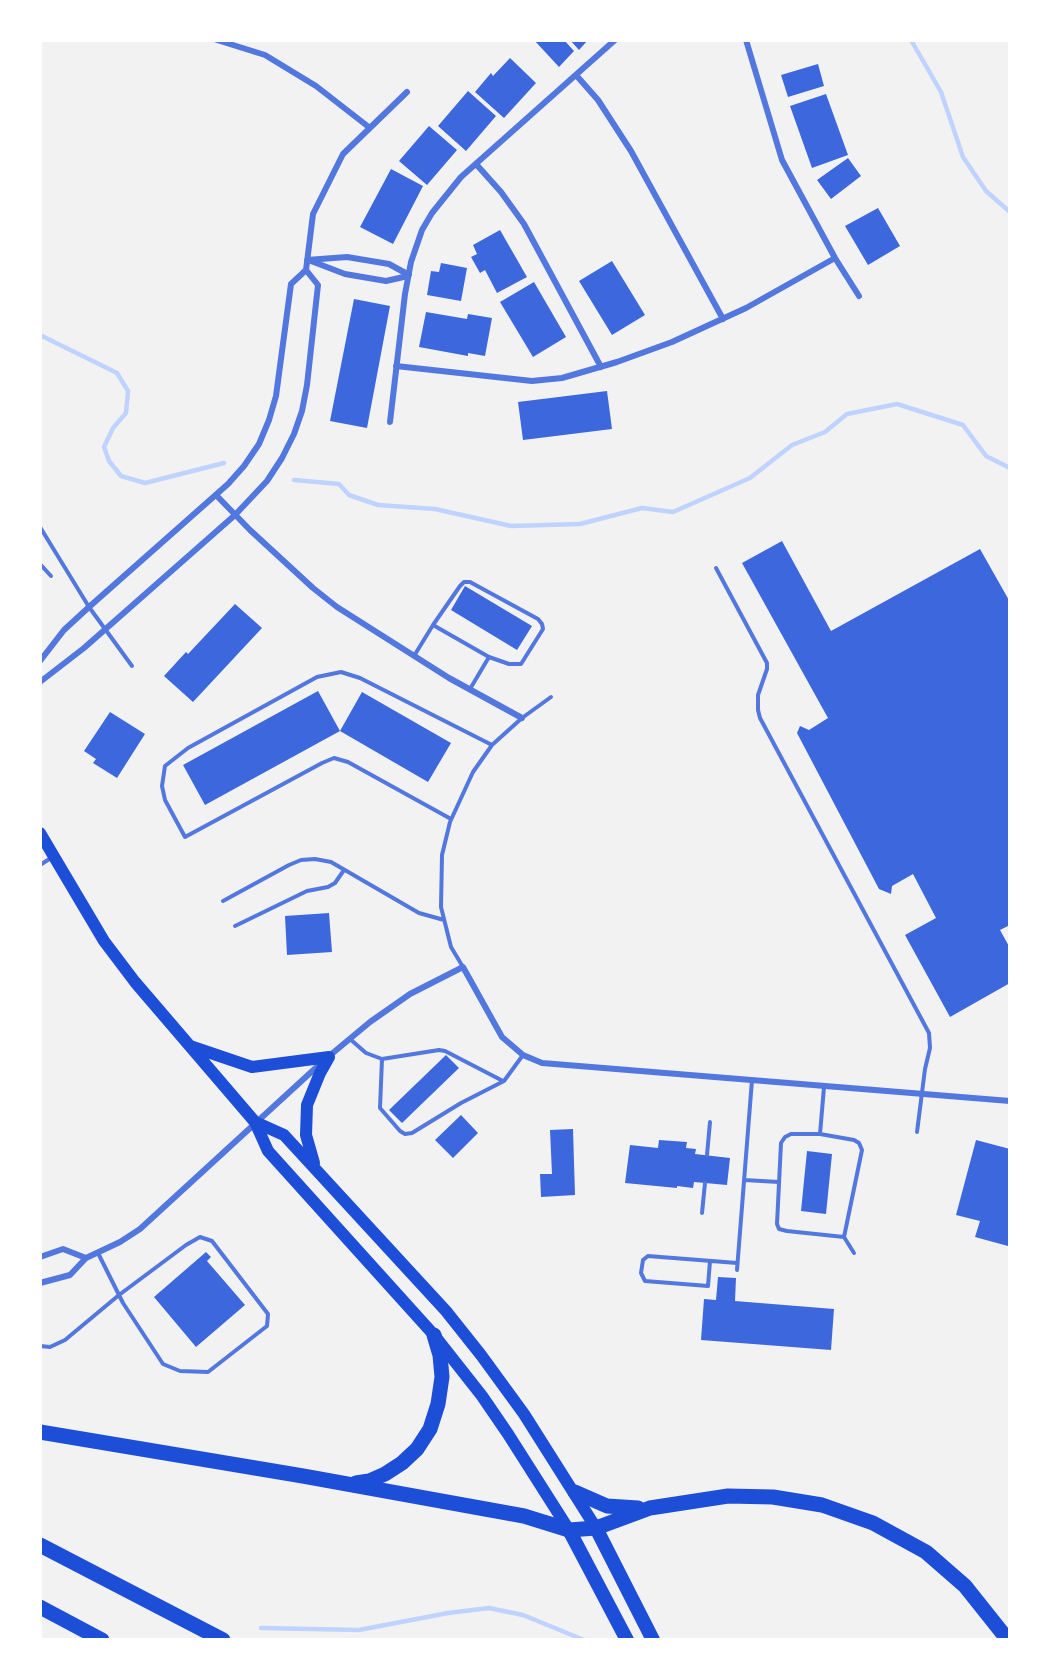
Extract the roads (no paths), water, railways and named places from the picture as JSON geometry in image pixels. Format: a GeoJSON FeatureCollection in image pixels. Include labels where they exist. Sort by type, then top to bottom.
{"type":"FeatureCollection","features":[{"type":"Feature","properties":{"kind":"highway"},"geometry":{"type":"LineString","coordinates":[[345,1484],[369,1481],[402,1463],[417,1449],[430,1429],[438,1404],[442,1377],[440,1355],[434,1335]]}},
{"type":"Feature","properties":{"kind":"highway"},"geometry":{"type":"LineString","coordinates":[[40,1432],[524,1516],[569,1530],[596,1528],[650,1508],[728,1496],[796,1500],[822,1505],[846,1512],[897,1535],[937,1561],[977,1600],[1008,1640]]}},
{"type":"Feature","properties":{"kind":"highway"},"geometry":{"type":"LineString","coordinates":[[575,1492],[607,1506],[650,1508]]}},
{"type":"Feature","properties":{"kind":"highway"},"geometry":{"type":"LineString","coordinates":[[40,1545],[223,1640]]}},
{"type":"Feature","properties":{"kind":"highway"},"geometry":{"type":"LineString","coordinates":[[40,1607],[102,1640]]}},
{"type":"Feature","properties":{"kind":"main road"},"geometry":{"type":"LineString","coordinates":[[40,832],[104,941],[135,982],[255,1122],[268,1151],[434,1335],[482,1396],[569,1530],[627,1640]]}},
{"type":"Feature","properties":{"kind":"main road"},"geometry":{"type":"LineString","coordinates":[[189,1045],[252,1066],[328,1057]]}},
{"type":"Feature","properties":{"kind":"main road"},"geometry":{"type":"LineString","coordinates":[[316,1169],[308,1148],[305,1121],[307,1105],[328,1057]]}},
{"type":"Feature","properties":{"kind":"main road"},"geometry":{"type":"LineString","coordinates":[[255,1122],[284,1135],[446,1311],[474,1346],[524,1414],[575,1492],[654,1640]]}},
{"type":"Feature","properties":{"kind":"street"},"geometry":{"type":"LineString","coordinates":[[217,40],[265,55],[316,86],[370,128]]}},
{"type":"Feature","properties":{"kind":"street"},"geometry":{"type":"LineString","coordinates":[[390,422],[405,294],[422,230],[432,213],[453,185],[615,40]]}},
{"type":"Feature","properties":{"kind":"street"},"geometry":{"type":"LineString","coordinates":[[746,40],[782,160],[835,258],[859,296]]}},
{"type":"Feature","properties":{"kind":"street"},"geometry":{"type":"LineString","coordinates":[[576,75],[598,100],[631,151],[723,319]]}},
{"type":"Feature","properties":{"kind":"street"},"geometry":{"type":"LineString","coordinates":[[40,661],[64,630],[216,495],[244,466],[259,444],[269,420],[280,372],[291,284],[306,270],[314,214],[343,154],[407,92]]}},
{"type":"Feature","properties":{"kind":"street"},"geometry":{"type":"LineString","coordinates":[[476,164],[501,192],[524,224],[601,367]]}},
{"type":"Feature","properties":{"kind":"street"},"geometry":{"type":"LineString","coordinates":[[307,260],[347,257],[389,264],[409,275]]}},
{"type":"Feature","properties":{"kind":"street"},"geometry":{"type":"LineString","coordinates":[[396,366],[532,381],[562,378],[672,342],[723,319],[835,258]]}},
{"type":"Feature","properties":{"kind":"street"},"geometry":{"type":"LineString","coordinates":[[307,260],[345,274],[386,281],[409,275]]}},
{"type":"Feature","properties":{"kind":"street"},"geometry":{"type":"LineString","coordinates":[[40,682],[105,630],[235,514],[267,481],[282,458],[302,411],[318,285],[306,270]]}},
{"type":"Feature","properties":{"kind":"street"},"geometry":{"type":"LineString","coordinates":[[216,495],[321,595],[346,614],[522,718]]}},
{"type":"Feature","properties":{"kind":"street"},"geometry":{"type":"LineString","coordinates":[[40,1283],[70,1275],[86,1258],[120,1242],[145,1224],[350,1038],[410,994],[463,966],[502,1037],[523,1055],[542,1063],[1010,1101]]}},
{"type":"Feature","properties":{"kind":"street"},"geometry":{"type":"LineString","coordinates":[[40,1257],[63,1249],[86,1258]]}},
{"type":"Feature","properties":{"kind":"lane"},"geometry":{"type":"LineString","coordinates":[[40,527],[89,607],[132,666]]}},
{"type":"Feature","properties":{"kind":"lane"},"geometry":{"type":"LineString","coordinates":[[40,564],[51,576]]}},
{"type":"Feature","properties":{"kind":"lane"},"geometry":{"type":"LineString","coordinates":[[716,568],[767,663],[758,696],[760,718],[929,1033],[930,1048],[917,1132]]}},
{"type":"Feature","properties":{"kind":"lane"},"geometry":{"type":"LineString","coordinates":[[414,656],[433,625],[464,582],[470,582],[538,619],[543,629],[526,659],[520,664],[509,664],[489,657],[433,625]]}},
{"type":"Feature","properties":{"kind":"lane"},"geometry":{"type":"LineString","coordinates":[[470,689],[489,657]]}},
{"type":"Feature","properties":{"kind":"lane"},"geometry":{"type":"LineString","coordinates":[[451,819],[348,762],[334,759],[322,763],[185,837],[165,800],[162,786],[165,766],[188,748],[317,677],[341,672],[360,678],[492,745]]}},
{"type":"Feature","properties":{"kind":"lane"},"geometry":{"type":"LineString","coordinates":[[463,966],[451,947],[441,907],[442,855],[451,819],[473,772],[492,745],[522,718],[551,697]]}},
{"type":"Feature","properties":{"kind":"lane"},"geometry":{"type":"LineString","coordinates":[[40,865],[54,856]]}},
{"type":"Feature","properties":{"kind":"lane"},"geometry":{"type":"LineString","coordinates":[[224,901],[301,860],[323,860],[410,909],[444,920]]}},
{"type":"Feature","properties":{"kind":"lane"},"geometry":{"type":"LineString","coordinates":[[235,926],[307,891],[328,887],[335,883],[344,870]]}},
{"type":"Feature","properties":{"kind":"lane"},"geometry":{"type":"LineString","coordinates":[[350,1038],[366,1053],[382,1059],[439,1050],[504,1082]]}},
{"type":"Feature","properties":{"kind":"lane"},"geometry":{"type":"LineString","coordinates":[[382,1059],[380,1108],[405,1134],[412,1133],[461,1103],[504,1082],[523,1055]]}},
{"type":"Feature","properties":{"kind":"lane"},"geometry":{"type":"LineString","coordinates":[[737,1270],[753,1079]]}},
{"type":"Feature","properties":{"kind":"lane"},"geometry":{"type":"LineString","coordinates":[[820,1134],[824,1085]]}},
{"type":"Feature","properties":{"kind":"lane"},"geometry":{"type":"LineString","coordinates":[[707,1155],[710,1122]]}},
{"type":"Feature","properties":{"kind":"lane"},"geometry":{"type":"LineString","coordinates":[[844,1237],[779,1229],[777,1224],[781,1143],[785,1137],[791,1134],[820,1134],[859,1143],[862,1150],[844,1237],[854,1253]]}},
{"type":"Feature","properties":{"kind":"lane"},"geometry":{"type":"LineString","coordinates":[[744,1180],[779,1182]]}},
{"type":"Feature","properties":{"kind":"lane"},"geometry":{"type":"LineString","coordinates":[[702,1213],[705,1183]]}},
{"type":"Feature","properties":{"kind":"lane"},"geometry":{"type":"LineString","coordinates":[[40,1346],[50,1347],[65,1340],[119,1295],[200,1237],[212,1241],[268,1314],[267,1326],[208,1372],[180,1371],[164,1364],[119,1295],[98,1253]]}},
{"type":"Feature","properties":{"kind":"lane"},"geometry":{"type":"LineString","coordinates":[[710,1261],[708,1286],[645,1281],[641,1273],[643,1260],[648,1256],[737,1263]]}},
{"type":"Feature","properties":{"kind":"waterway"},"geometry":{"type":"LineString","coordinates":[[911,40],[941,92],[963,157],[986,191],[1010,212]]}},
{"type":"Feature","properties":{"kind":"waterway"},"geometry":{"type":"LineString","coordinates":[[40,335],[117,373],[128,391],[126,413],[113,428],[104,447],[109,461],[121,476],[145,483],[224,463]]}},
{"type":"Feature","properties":{"kind":"waterway"},"geometry":{"type":"LineString","coordinates":[[294,480],[339,484],[349,495],[378,505],[435,509],[511,526],[580,524],[642,508],[673,512],[750,478],[792,445],[825,432],[847,414],[897,404],[963,425],[986,456],[1010,468]]}},
{"type":"Feature","properties":{"kind":"waterway"},"geometry":{"type":"LineString","coordinates":[[261,1628],[359,1630],[448,1613],[489,1608],[523,1615],[584,1640]]}}]}
